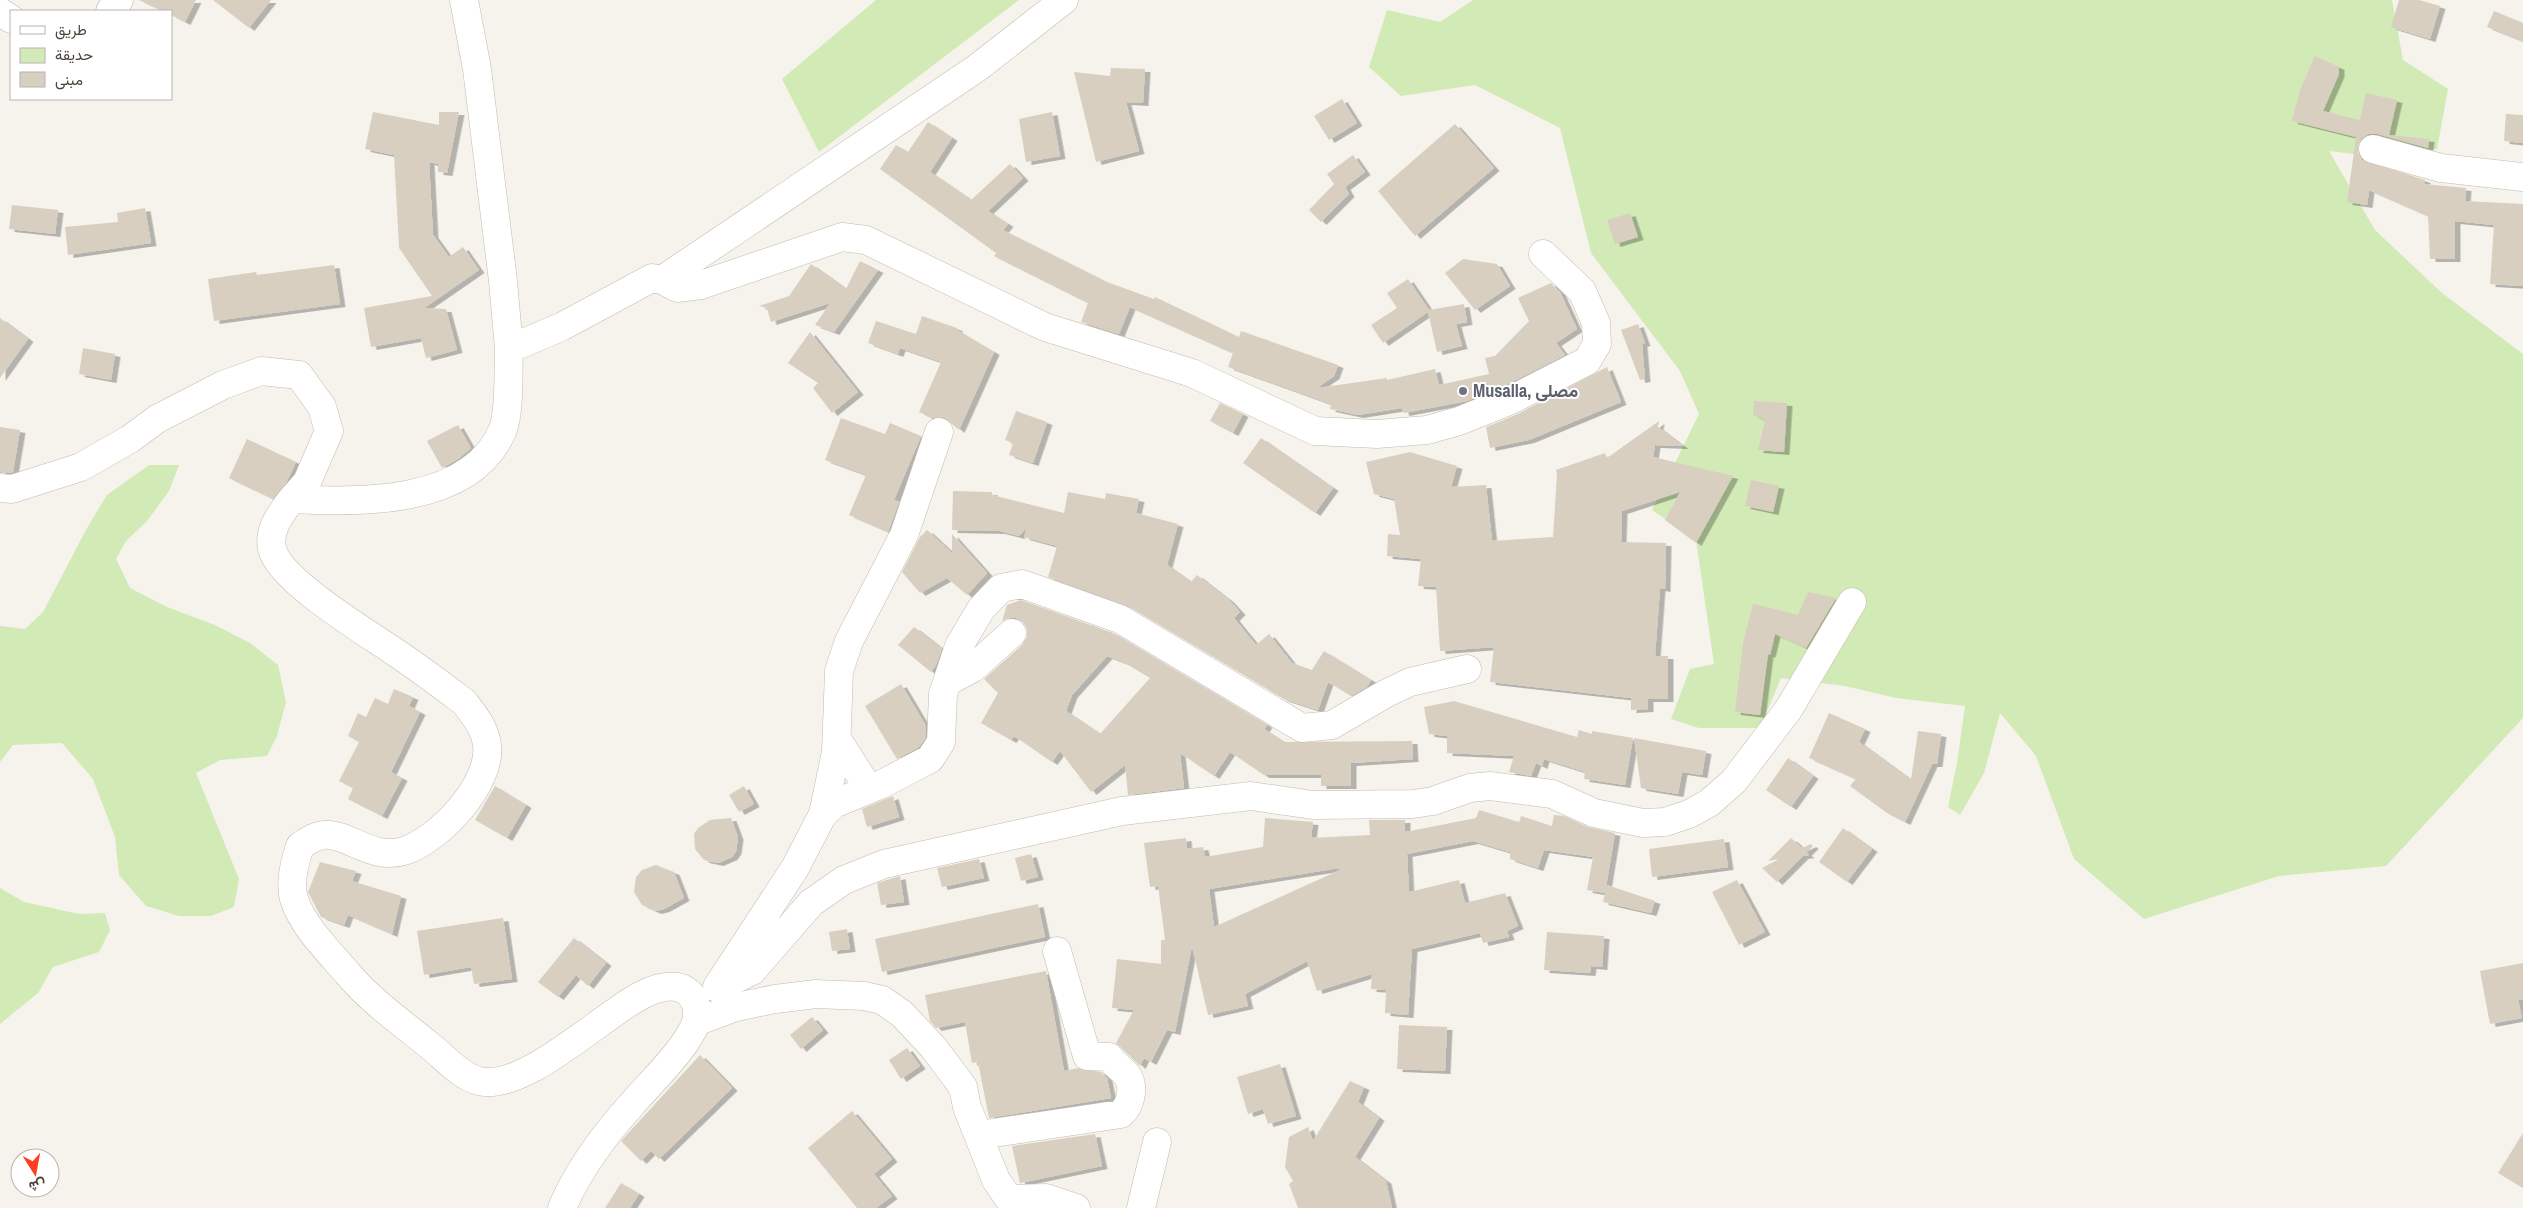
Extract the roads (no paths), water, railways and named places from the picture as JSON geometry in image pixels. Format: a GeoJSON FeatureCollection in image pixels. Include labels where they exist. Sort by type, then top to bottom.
{"type":"FeatureCollection","features":[{"type":"Feature","properties":{"kind":"street"},"geometry":{"type":"LineString","coordinates":[[111,10],[119,0]]}},
{"type":"Feature","properties":{"kind":"street"},"geometry":{"type":"LineString","coordinates":[[292,499],[356,502],[388,499],[420,491],[463,475],[487,454],[504,428],[509,349],[504,290],[478,79],[464,0]]}},
{"type":"Feature","properties":{"kind":"street"},"geometry":{"type":"LineString","coordinates":[[662,280],[961,79],[1064,0]]}},
{"type":"Feature","properties":{"kind":"street"},"geometry":{"type":"LineString","coordinates":[[2373,149],[2440,168],[2523,177]]}},
{"type":"Feature","properties":{"kind":"street"},"geometry":{"type":"LineString","coordinates":[[509,349],[561,327],[652,278],[662,280],[677,288],[701,285],[842,238],[866,240],[1045,328],[1192,373],[1315,431],[1377,434],[1427,430],[1459,421],[1511,400],[1587,361],[1597,344],[1596,322],[1582,291],[1543,254]]}},
{"type":"Feature","properties":{"kind":"street"},"geometry":{"type":"LineString","coordinates":[[0,488],[12,489],[81,468],[158,420],[223,385],[261,371],[299,375],[322,407],[329,431],[307,482],[280,513],[272,531],[274,554],[287,572],[337,614],[464,702],[480,722],[487,746],[483,770],[474,793],[424,842],[403,851],[380,853],[326,834],[312,838],[300,846],[293,877],[293,897],[324,946],[363,992],[458,1070],[478,1081],[498,1083],[537,1066],[634,999],[654,989],[680,987],[688,991],[696,1014]]}},
{"type":"Feature","properties":{"kind":"street"},"geometry":{"type":"LineString","coordinates":[[562,1208],[581,1169],[607,1132],[664,1069],[696,1014],[717,988],[785,883],[823,814],[837,739],[837,684],[839,671],[849,641],[904,535],[939,432]]}},
{"type":"Feature","properties":{"kind":"street"},"geometry":{"type":"LineString","coordinates":[[823,814],[836,803],[930,759],[941,742],[943,694],[960,646],[981,609],[1001,588],[1022,584],[1120,619],[1302,728],[1332,726],[1385,694],[1410,682],[1467,669]]}},
{"type":"Feature","properties":{"kind":"street"},"geometry":{"type":"LineString","coordinates":[[717,988],[752,971],[811,903],[844,880],[884,864],[1122,811],[1251,796],[1313,805],[1413,804],[1433,802],[1470,788],[1490,786],[1552,794],[1594,813],[1643,823],[1665,822],[1689,814],[1709,803],[1734,780],[1788,710],[1852,602]]}},
{"type":"Feature","properties":{"kind":"street"},"geometry":{"type":"LineString","coordinates":[[947,682],[973,668],[1012,633]]}},
{"type":"Feature","properties":{"kind":"street"},"geometry":{"type":"LineString","coordinates":[[837,739],[869,789]]}},
{"type":"Feature","properties":{"kind":"street"},"geometry":{"type":"LineString","coordinates":[[979,1135],[1121,1114],[1127,1108],[1131,1098],[1131,1085],[1124,1072],[1109,1057],[1087,1056],[1057,951]]}},
{"type":"Feature","properties":{"kind":"street"},"geometry":{"type":"LineString","coordinates":[[696,1014],[816,994],[845,994],[882,1000],[902,1014],[933,1047],[963,1087],[967,1107],[996,1180],[1009,1199],[1046,1198],[1076,1208]]}},
{"type":"Feature","properties":{"kind":"street"},"geometry":{"type":"LineString","coordinates":[[1141,1208],[1157,1142]]}},
{"type":"Feature","properties":{"kind":"place","name":"Musalla, مصلى"},"geometry":{"type":"Point","coordinates":[1463,391]}}]}
